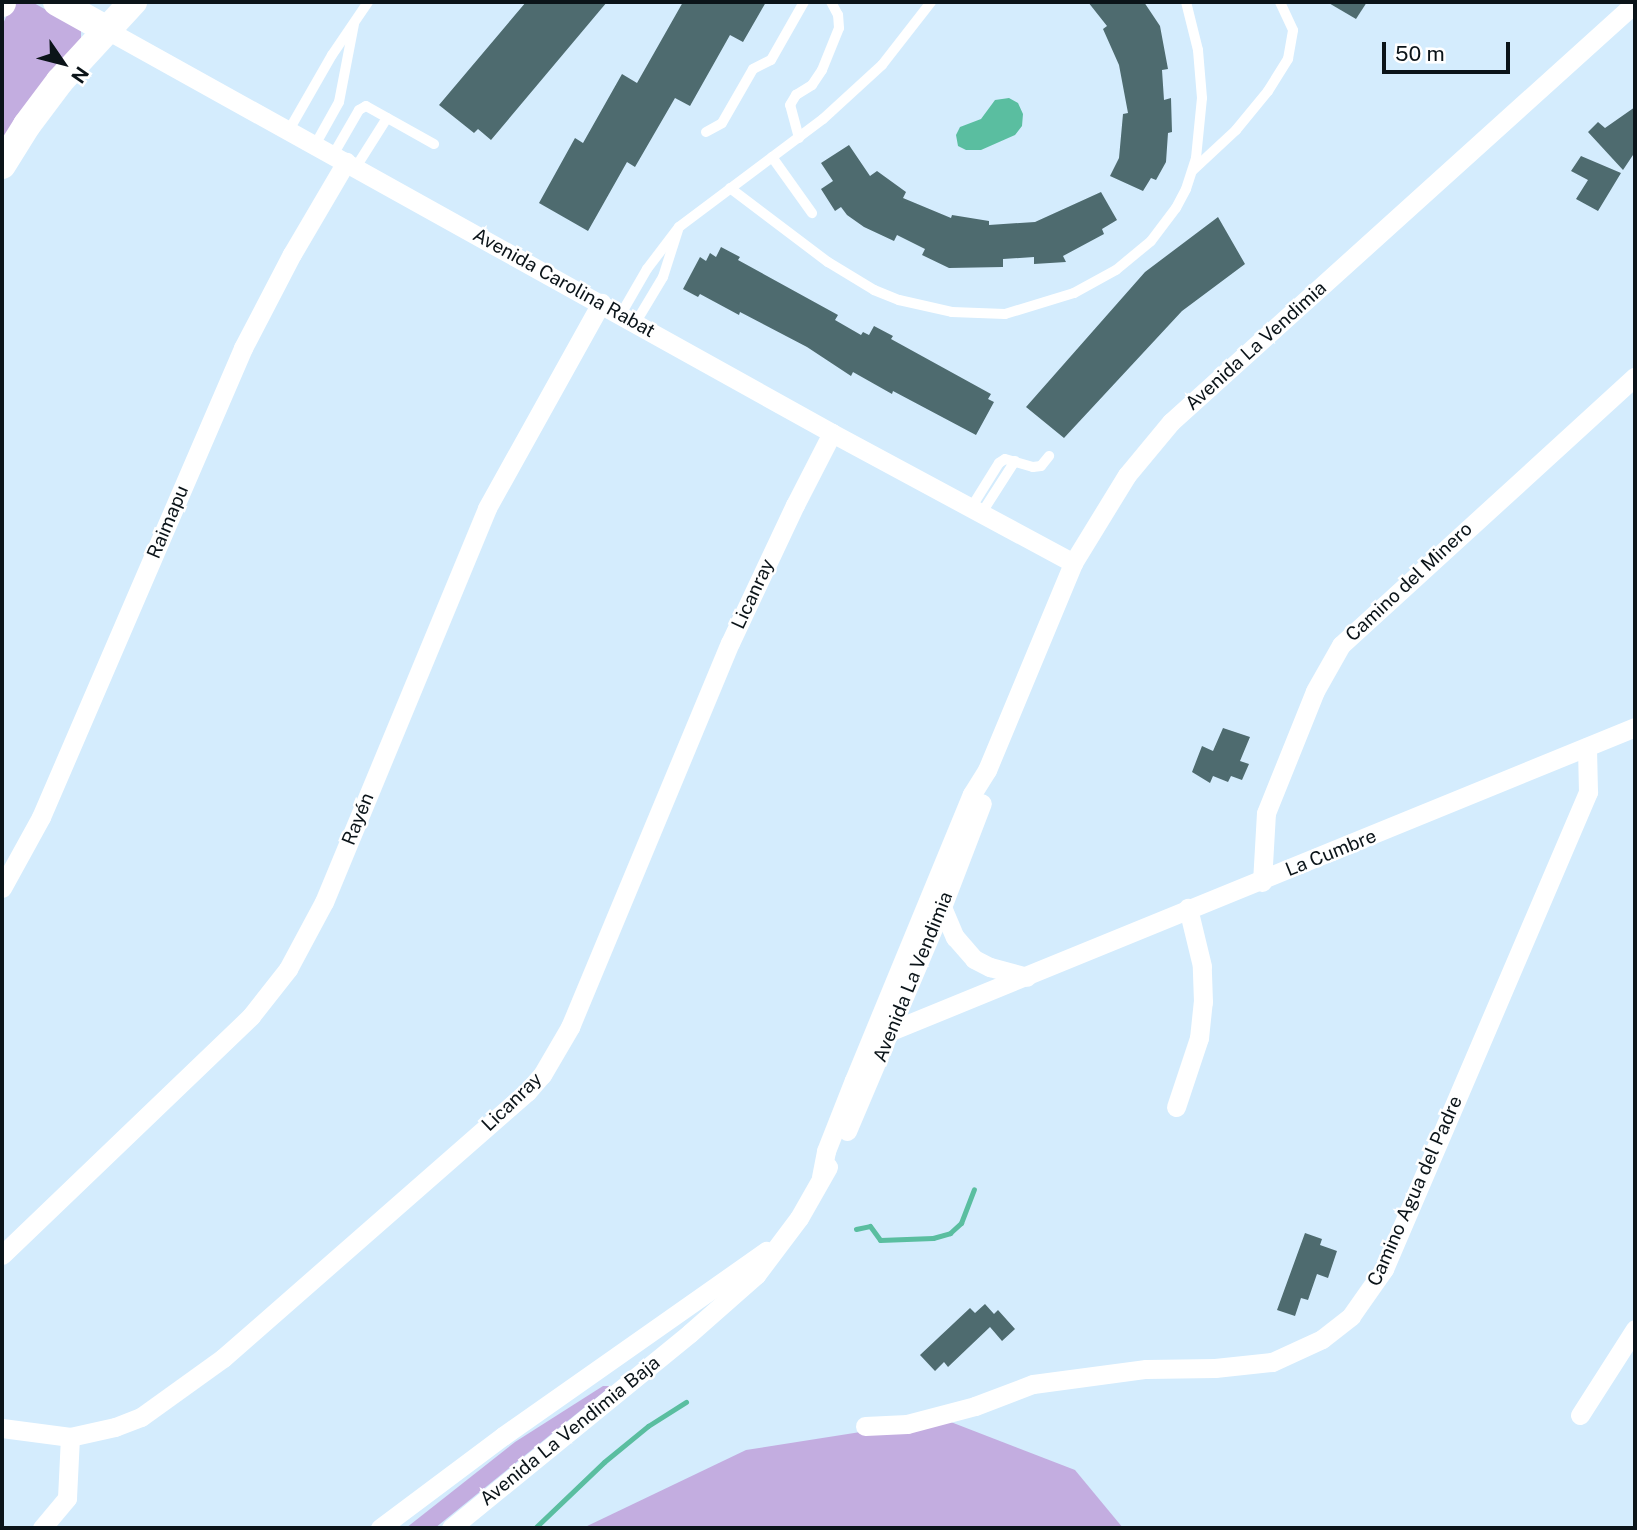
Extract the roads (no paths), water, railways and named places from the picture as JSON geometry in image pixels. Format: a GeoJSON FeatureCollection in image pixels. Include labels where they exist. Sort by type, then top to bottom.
{"type":"FeatureCollection","features":[{"type":"Feature","properties":{"kind":"street","name":"Avenida Carolina Rabat"},"geometry":{"type":"LineString","coordinates":[[57,2],[832,433],[1073,563]]}},
{"type":"Feature","properties":{"kind":"street"},"geometry":{"type":"LineString","coordinates":[[2,165],[27,125],[60,81],[134,2]]}},
{"type":"Feature","properties":{"kind":"street","name":"Avenida La Vendimia"},"geometry":{"type":"LineString","coordinates":[[881,1035],[972,794],[988,770],[1073,563],[1127,475],[1171,422],[1635,3]]}},
{"type":"Feature","properties":{"kind":"street","name":"Raimapu"},"geometry":{"type":"LineString","coordinates":[[2,888],[38,824],[243,348],[345,161]]}},
{"type":"Feature","properties":{"kind":"street","name":"Rayén"},"geometry":{"type":"LineString","coordinates":[[2,1255],[251,1016],[288,969],[324,902],[487,508],[601,303]]}},
{"type":"Feature","properties":{"kind":"street","name":"Camino del Minero"},"geometry":{"type":"LineString","coordinates":[[1262,882],[1266,813],[1315,691],[1341,645],[1635,377]]}},
{"type":"Feature","properties":{"kind":"street","name":"Licanray"},"geometry":{"type":"LineString","coordinates":[[70,1437],[115,1427],[141,1417],[223,1358],[527,1093],[542,1075],[570,1027],[730,643],[832,433]]}},
{"type":"Feature","properties":{"kind":"street","name":"La Cumbre"},"geometry":{"type":"LineString","coordinates":[[881,1035],[1027,977],[1188,908],[1262,882],[1635,727]]}},
{"type":"Feature","properties":{"kind":"street","name":"Camino Agua del Padre"},"geometry":{"type":"LineString","coordinates":[[865,1426],[907,1424],[975,1405],[1033,1384],[1146,1369],[1215,1368],[1272,1362],[1322,1339],[1351,1316],[1384,1269],[1588,792],[1587,747]]}},
{"type":"Feature","properties":{"kind":"street","name":"Avenida La Vendimia"},"geometry":{"type":"LineString","coordinates":[[787,1235],[810,1200],[821,1177],[826,1151],[942,907],[984,799],[988,770]]}},
{"type":"Feature","properties":{"kind":"street"},"geometry":{"type":"LineString","coordinates":[[942,907],[955,937],[974,959],[990,967],[1027,977]]}},
{"type":"Feature","properties":{"kind":"street"},"geometry":{"type":"LineString","coordinates":[[1176,1107],[1199,1038],[1203,1002],[1202,966],[1188,908]]}},
{"type":"Feature","properties":{"kind":"street","name":"Avenida La Vendimia Baja"},"geometry":{"type":"LineString","coordinates":[[451,1528],[690,1333],[756,1275],[787,1235]]}},
{"type":"Feature","properties":{"kind":"street","name":"Avenida La Vendimia Baja"},"geometry":{"type":"LineString","coordinates":[[380,1528],[787,1235]]}},
{"type":"Feature","properties":{"kind":"street"},"geometry":{"type":"LineString","coordinates":[[1580,1415],[1635,1329]]}},
{"type":"Feature","properties":{"kind":"street","name":"Avenida La Vendimia Baja"},"geometry":{"type":"LineString","coordinates":[[603,1367],[690,1333]]}},
{"type":"Feature","properties":{"kind":"street"},"geometry":{"type":"LineString","coordinates":[[2,1428],[70,1437],[67,1498],[42,1528]]}},
{"type":"Feature","properties":{"kind":"lane"},"geometry":{"type":"LineString","coordinates":[[289,130],[368,2]]}},
{"type":"Feature","properties":{"kind":"lane"},"geometry":{"type":"LineString","coordinates":[[706,132],[722,123],[753,69],[771,60],[804,2]]}},
{"type":"Feature","properties":{"kind":"lane"},"geometry":{"type":"LineString","coordinates":[[799,138],[790,105],[796,95],[812,85],[822,70],[839,27],[831,2]]}},
{"type":"Feature","properties":{"kind":"lane"},"geometry":{"type":"LineString","coordinates":[[629,318],[647,268],[679,227],[799,138],[882,65],[931,2]]}},
{"type":"Feature","properties":{"kind":"lane"},"geometry":{"type":"LineString","coordinates":[[730,188],[828,262],[874,290],[925,308],[952,313],[1005,314],[1074,293],[1126,263],[1165,225],[1193,170],[1201,122],[1202,86],[1198,50],[1186,2]]}},
{"type":"Feature","properties":{"kind":"lane"},"geometry":{"type":"LineString","coordinates":[[1193,170],[1236,130],[1268,91],[1288,59],[1293,30],[1280,2]]}},
{"type":"Feature","properties":{"kind":"lane"},"geometry":{"type":"LineString","coordinates":[[315,145],[339,102],[355,20]]}},
{"type":"Feature","properties":{"kind":"lane"},"geometry":{"type":"LineString","coordinates":[[345,161],[359,110],[366,106],[434,144]]}},
{"type":"Feature","properties":{"kind":"lane"},"geometry":{"type":"LineString","coordinates":[[345,161],[387,118]]}},
{"type":"Feature","properties":{"kind":"lane"},"geometry":{"type":"LineString","coordinates":[[772,157],[812,214]]}},
{"type":"Feature","properties":{"kind":"lane"},"geometry":{"type":"LineString","coordinates":[[629,318],[663,277],[679,227]]}},
{"type":"Feature","properties":{"kind":"lane"},"geometry":{"type":"LineString","coordinates":[[976,511],[999,463],[1005,459],[1033,467],[1041,466],[1049,456]]}},
{"type":"Feature","properties":{"kind":"waterway"},"geometry":{"type":"LineString","coordinates":[[856,1229],[870,1226],[880,1240],[933,1238],[950,1233],[961,1223],[974,1189]]}},
{"type":"Feature","properties":{"kind":"waterway"},"geometry":{"type":"LineString","coordinates":[[535,1528],[604,1462],[648,1426],[686,1402]]}}]}
